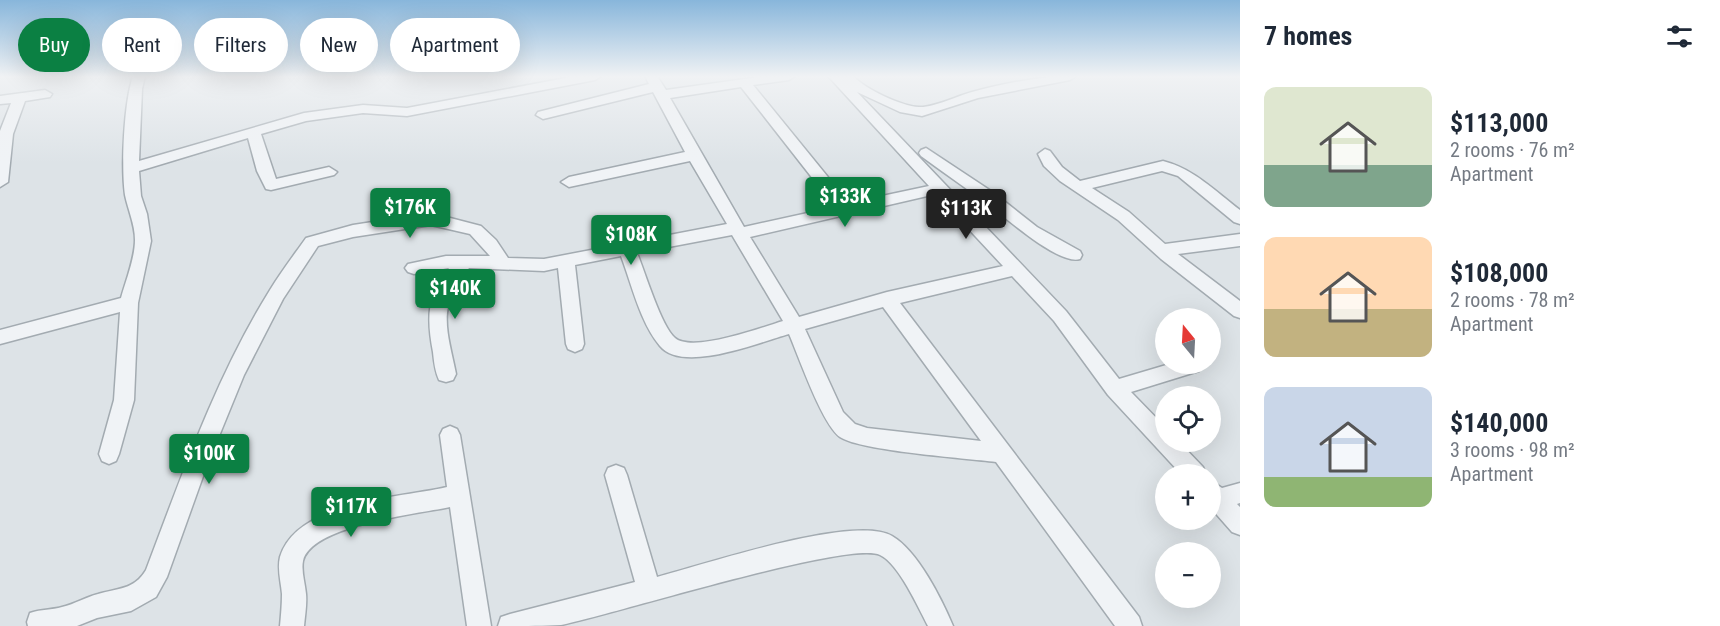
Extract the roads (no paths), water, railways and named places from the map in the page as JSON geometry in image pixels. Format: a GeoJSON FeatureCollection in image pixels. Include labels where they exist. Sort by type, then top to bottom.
{"type":"FeatureCollection","features":[{"type":"Feature","properties":{"kind":"street"},"geometry":{"type":"LineString","coordinates":[[0,182],[3,173],[2,149],[17,105]]}},
{"type":"Feature","properties":{"kind":"street"},"geometry":{"type":"LineString","coordinates":[[109,454],[124,400],[129,303],[143,241],[139,214],[133,196],[131,168],[134,105]]}},
{"type":"Feature","properties":{"kind":"street"},"geometry":{"type":"LineString","coordinates":[[131,168],[253,131],[328,113],[363,109],[396,113],[432,105]]}},
{"type":"Feature","properties":{"kind":"street"},"geometry":{"type":"LineString","coordinates":[[543,115],[580,105]]}},
{"type":"Feature","properties":{"kind":"street"},"geometry":{"type":"LineString","coordinates":[[667,105],[794,325],[836,418],[848,431],[867,437],[1000,453]]}},
{"type":"Feature","properties":{"kind":"street"},"geometry":{"type":"LineString","coordinates":[[762,105],[846,210]]}},
{"type":"Feature","properties":{"kind":"street"},"geometry":{"type":"LineString","coordinates":[[862,105],[1060,316],[1115,389],[1186,464]]}},
{"type":"Feature","properties":{"kind":"street"},"geometry":{"type":"LineString","coordinates":[[896,105],[922,112],[943,105]]}},
{"type":"Feature","properties":{"kind":"street"},"geometry":{"type":"LineString","coordinates":[[253,131],[264,171],[271,185],[329,172]]}},
{"type":"Feature","properties":{"kind":"street"},"geometry":{"type":"LineString","coordinates":[[926,153],[990,197],[1031,231],[1074,255]]}},
{"type":"Feature","properties":{"kind":"street"},"geometry":{"type":"LineString","coordinates":[[569,182],[694,154]]}},
{"type":"Feature","properties":{"kind":"street"},"geometry":{"type":"LineString","coordinates":[[1045,154],[1054,166],[1096,200],[1115,209],[1162,250],[1240,311]]}},
{"type":"Feature","properties":{"kind":"street"},"geometry":{"type":"LineString","coordinates":[[1079,186],[1163,166],[1183,173],[1240,218]]}},
{"type":"Feature","properties":{"kind":"street"},"geometry":{"type":"LineString","coordinates":[[414,268],[427,264],[464,262],[502,262],[521,265],[566,262],[846,210],[942,188]]}},
{"type":"Feature","properties":{"kind":"street"},"geometry":{"type":"LineString","coordinates":[[39,622],[61,620],[98,606],[131,598],[148,589],[155,578],[195,468],[235,374],[276,295],[312,242],[353,231],[431,219],[475,230],[490,244],[502,262]]}},
{"type":"Feature","properties":{"kind":"street"},"geometry":{"type":"LineString","coordinates":[[1162,250],[1240,240]]}},
{"type":"Feature","properties":{"kind":"street"},"geometry":{"type":"LineString","coordinates":[[627,249],[655,321],[667,342],[677,348],[691,351],[887,298],[1016,269]]}},
{"type":"Feature","properties":{"kind":"street"},"geometry":{"type":"LineString","coordinates":[[446,374],[435,310],[449,277],[464,262]]}},
{"type":"Feature","properties":{"kind":"street"},"geometry":{"type":"LineString","coordinates":[[566,262],[575,344]]}},
{"type":"Feature","properties":{"kind":"street"},"geometry":{"type":"LineString","coordinates":[[887,298],[1130,626]]}},
{"type":"Feature","properties":{"kind":"street"},"geometry":{"type":"LineString","coordinates":[[0,337],[129,303]]}},
{"type":"Feature","properties":{"kind":"street"},"geometry":{"type":"LineString","coordinates":[[1115,389],[1163,374]]}},
{"type":"Feature","properties":{"kind":"street"},"geometry":{"type":"LineString","coordinates":[[450,435],[479,626]]}},
{"type":"Feature","properties":{"kind":"street"},"geometry":{"type":"LineString","coordinates":[[616,475],[649,591]]}},
{"type":"Feature","properties":{"kind":"street"},"geometry":{"type":"LineString","coordinates":[[292,626],[294,600],[291,558],[297,543],[304,536],[347,518],[385,507],[418,504],[459,494]]}},
{"type":"Feature","properties":{"kind":"street"},"geometry":{"type":"LineString","coordinates":[[1223,494],[1240,524]]}},
{"type":"Feature","properties":{"kind":"street"},"geometry":{"type":"LineString","coordinates":[[510,626],[763,560],[821,547],[869,541],[883,544],[898,556],[941,626]]}}]}
